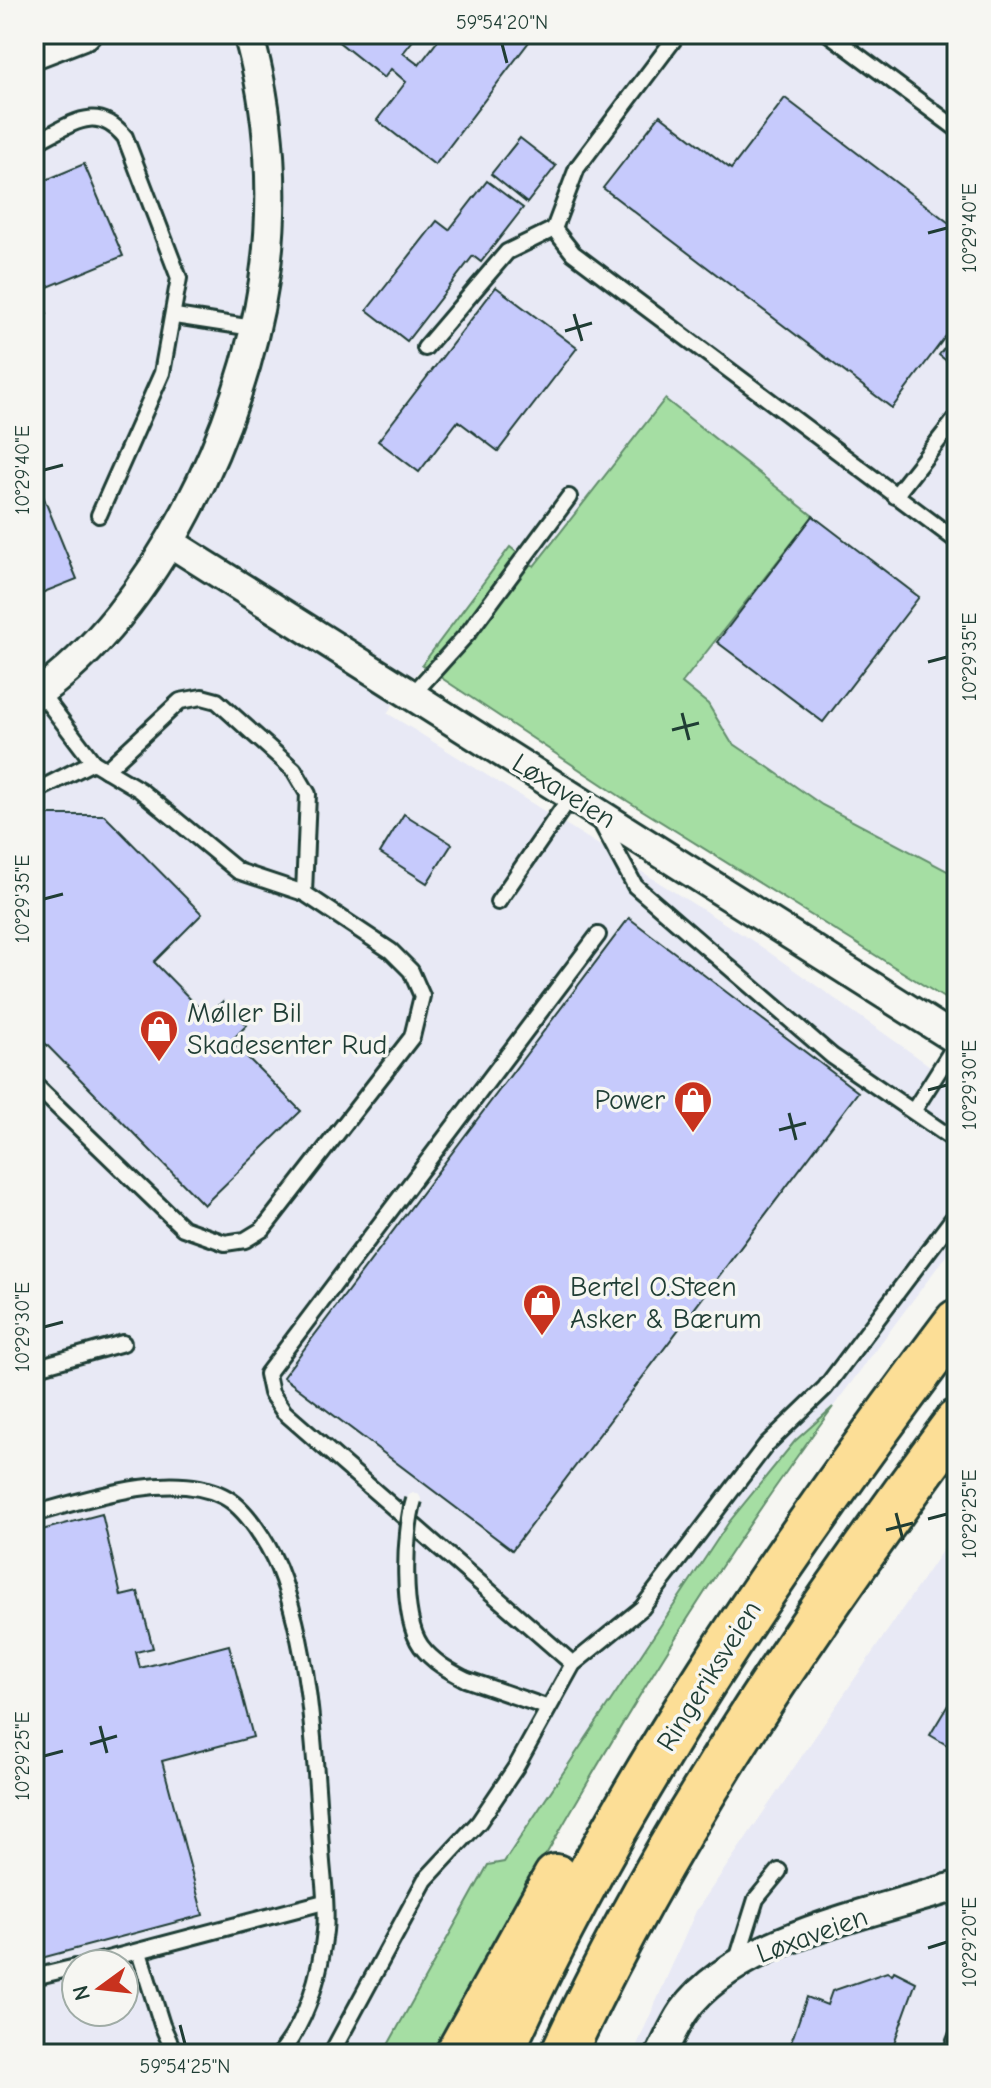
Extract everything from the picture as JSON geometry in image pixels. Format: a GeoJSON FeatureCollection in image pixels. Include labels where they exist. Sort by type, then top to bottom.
{"type":"FeatureCollection","features":[{"type":"Feature","properties":{"kind":"highway","name":"Ringeriksveien"},"geometry":{"type":"LineString","coordinates":[[500,2054],[581,1890],[648,1773],[814,1514],[957,1322]]}},
{"type":"Feature","properties":{"kind":"highway","name":"Ringeriksveien"},"geometry":{"type":"LineString","coordinates":[[563,2054],[630,1922],[754,1712],[861,1554],[957,1422]]}},
{"type":"Feature","properties":{"kind":"highway"},"geometry":{"type":"LineString","coordinates":[[861,1554],[923,1514],[957,1469]]}},
{"type":"Feature","properties":{"kind":"highway"},"geometry":{"type":"LineString","coordinates":[[458,2054],[624,1759],[754,1554],[814,1514]]}},
{"type":"Feature","properties":{"kind":"street"},"geometry":{"type":"LineString","coordinates":[[34,54],[86,34]]}},
{"type":"Feature","properties":{"kind":"street"},"geometry":{"type":"LineString","coordinates":[[37,694],[127,606],[171,543],[228,414],[264,281],[270,165],[261,94],[248,34]]}},
{"type":"Feature","properties":{"kind":"street","name":"Løxaveien"},"geometry":{"type":"LineString","coordinates":[[171,543],[957,1041]]}},
{"type":"Feature","properties":{"kind":"street","name":"Løxaveien"},"geometry":{"type":"LineString","coordinates":[[661,2054],[685,2010],[736,1963],[789,1939],[957,1886]]}},
{"type":"Feature","properties":{"kind":"lane"},"geometry":{"type":"LineString","coordinates":[[425,348],[507,252],[554,229],[577,168],[678,34]]}},
{"type":"Feature","properties":{"kind":"lane"},"geometry":{"type":"LineString","coordinates":[[829,34],[957,129]]}},
{"type":"Feature","properties":{"kind":"lane"},"geometry":{"type":"LineString","coordinates":[[34,143],[95,116],[111,120],[125,137],[179,278],[175,316],[162,373],[99,515]]}},
{"type":"Feature","properties":{"kind":"lane"},"geometry":{"type":"LineString","coordinates":[[554,229],[573,253],[957,541]]}},
{"type":"Feature","properties":{"kind":"lane"},"geometry":{"type":"LineString","coordinates":[[175,316],[253,328]]}},
{"type":"Feature","properties":{"kind":"lane"},"geometry":{"type":"LineString","coordinates":[[895,496],[957,417]]}},
{"type":"Feature","properties":{"kind":"lane"},"geometry":{"type":"LineString","coordinates":[[412,695],[468,633],[569,497]]}},
{"type":"Feature","properties":{"kind":"lane"},"geometry":{"type":"LineString","coordinates":[[34,1084],[183,1228],[225,1243],[245,1240],[263,1229],[412,1037],[422,996],[411,971],[391,951],[304,893],[238,871],[140,790],[100,766],[37,694]]}},
{"type":"Feature","properties":{"kind":"lane"},"geometry":{"type":"LineString","coordinates":[[34,792],[100,766],[180,701],[202,697],[217,701],[294,770],[308,794],[304,893]]}},
{"type":"Feature","properties":{"kind":"lane"},"geometry":{"type":"LineString","coordinates":[[498,902],[582,803],[635,886],[832,1056],[957,1142]]}},
{"type":"Feature","properties":{"kind":"lane"},"geometry":{"type":"LineString","coordinates":[[573,1664],[284,1412],[271,1393],[267,1374],[598,935]]}},
{"type":"Feature","properties":{"kind":"lane"},"geometry":{"type":"LineString","coordinates":[[914,1110],[957,1041]]}},
{"type":"Feature","properties":{"kind":"lane"},"geometry":{"type":"LineString","coordinates":[[331,2054],[425,1880],[479,1822],[516,1767],[546,1707],[573,1664],[642,1608],[766,1445],[825,1388],[957,1213]]}},
{"type":"Feature","properties":{"kind":"lane"},"geometry":{"type":"LineString","coordinates":[[34,1368],[123,1343]]}},
{"type":"Feature","properties":{"kind":"lane"},"geometry":{"type":"LineString","coordinates":[[34,1514],[105,1494],[176,1487],[201,1488],[225,1497],[245,1514],[276,1564],[299,1642],[319,1813],[324,1902],[322,1955],[306,2017],[280,2054]]}},
{"type":"Feature","properties":{"kind":"lane"},"geometry":{"type":"LineString","coordinates":[[414,1500],[406,1536],[411,1623],[419,1643],[435,1663],[465,1679],[546,1707]]}},
{"type":"Feature","properties":{"kind":"lane"},"geometry":{"type":"LineString","coordinates":[[736,1963],[756,1899],[779,1871]]}},
{"type":"Feature","properties":{"kind":"lane"},"geometry":{"type":"LineString","coordinates":[[140,1952],[324,1902]]}},
{"type":"Feature","properties":{"kind":"lane"},"geometry":{"type":"LineString","coordinates":[[140,1955],[162,2025],[175,2054]]}},
{"type":"Feature","properties":{"kind":"lane"},"geometry":{"type":"LineString","coordinates":[[34,1977],[60,1971]]}},
{"type":"Feature","properties":{"kind":"lane"},"geometry":{"type":"LineString","coordinates":[[950,2054],[957,2036]]}},
{"type":"Feature","properties":{"kind":"shaded area"},"geometry":{"type":"Polygon","coordinates":[[[34,34],[957,34],[957,876],[822,805],[731,742],[681,683],[813,516],[534,567],[510,548],[387,713],[756,943],[957,1085],[957,1241],[833,1407],[795,1441],[729,1522],[504,1863],[488,1866],[383,2054],[34,2054],[34,34]]]}},
{"type":"Feature","properties":{"kind":"shaded area"},"geometry":{"type":"Polygon","coordinates":[[[957,1529],[957,2054],[633,2054],[696,1911],[957,1529]]]}},
{"type":"Feature","properties":{"kind":"green space"},"geometry":{"type":"Polygon","coordinates":[[[665,399],[813,516],[682,683],[708,704],[731,742],[822,805],[957,876],[957,1006],[621,797],[422,665],[510,547],[534,566],[665,399]]]}},
{"type":"Feature","properties":{"kind":"green space"},"geometry":{"type":"Polygon","coordinates":[[[833,1407],[724,1563],[623,1723],[435,2054],[383,2054],[488,1865],[504,1862],[729,1522],[795,1441],[833,1407]]]}},
{"type":"Feature","properties":{"kind":"building"},"geometry":{"type":"Polygon","coordinates":[[[339,34],[418,34],[403,53],[419,65],[443,34],[535,34],[435,165],[377,120],[406,82],[391,69],[384,78],[335,39],[339,34]]]}},
{"type":"Feature","properties":{"kind":"building"},"geometry":{"type":"Polygon","coordinates":[[[785,98],[957,229],[957,321],[892,408],[603,188],[660,115],[731,169],[785,98]]]}},
{"type":"Feature","properties":{"kind":"building"},"geometry":{"type":"Polygon","coordinates":[[[520,138],[556,166],[527,203],[491,174],[520,138]]]}},
{"type":"Feature","properties":{"kind":"building"},"geometry":{"type":"Polygon","coordinates":[[[84,164],[123,256],[38,291],[47,314],[34,319],[34,185],[84,164]]]}},
{"type":"Feature","properties":{"kind":"building"},"geometry":{"type":"Polygon","coordinates":[[[487,181],[523,208],[481,262],[473,256],[407,341],[367,310],[437,221],[449,230],[487,181]]]}},
{"type":"Feature","properties":{"kind":"building"},"geometry":{"type":"Polygon","coordinates":[[[496,287],[577,348],[498,451],[458,421],[419,472],[378,441],[496,287]]]}},
{"type":"Feature","properties":{"kind":"building"},"geometry":{"type":"Polygon","coordinates":[[[957,332],[957,369],[939,355],[957,332]]]}},
{"type":"Feature","properties":{"kind":"building"},"geometry":{"type":"Polygon","coordinates":[[[34,474],[77,579],[34,596],[34,474]]]}},
{"type":"Feature","properties":{"kind":"building"},"geometry":{"type":"Polygon","coordinates":[[[813,516],[919,597],[823,722],[717,642],[813,516]]]}},
{"type":"Feature","properties":{"kind":"building"},"geometry":{"type":"Polygon","coordinates":[[[404,814],[452,844],[427,883],[380,853],[404,814]]]}},
{"type":"Feature","properties":{"kind":"building"},"geometry":{"type":"Polygon","coordinates":[[[34,815],[104,815],[202,914],[154,962],[208,1017],[223,1001],[247,1025],[231,1041],[301,1111],[204,1205],[34,1032],[34,815]]]}},
{"type":"Feature","properties":{"kind":"building"},"geometry":{"type":"Polygon","coordinates":[[[629,918],[858,1092],[512,1550],[283,1377],[629,918]]]}},
{"type":"Feature","properties":{"kind":"building"},"geometry":{"type":"Polygon","coordinates":[[[102,1514],[121,1596],[138,1592],[153,1648],[136,1652],[140,1668],[229,1645],[253,1737],[162,1761],[203,1915],[79,1948],[60,1948],[60,1953],[34,1960],[34,1532],[102,1514]]]}},
{"type":"Feature","properties":{"kind":"building"},"geometry":{"type":"Polygon","coordinates":[[[957,1690],[957,1751],[930,1735],[957,1690]]]}},
{"type":"Feature","properties":{"kind":"building"},"geometry":{"type":"Polygon","coordinates":[[[894,1971],[916,1982],[890,2054],[787,2054],[807,1997],[827,2005],[832,1991],[887,1972],[892,1975],[894,1971]]]}},
{"type":"Feature","properties":{"kind":"place","name":"Møller Bil Skadesenter Rud"},"geometry":{"type":"Point","coordinates":[159,1063]}},
{"type":"Feature","properties":{"kind":"place","name":"Power"},"geometry":{"type":"Point","coordinates":[693,1134]}},
{"type":"Feature","properties":{"kind":"place","name":"Bertel O.Steen Asker & Bærum"},"geometry":{"type":"Point","coordinates":[542,1337]}}]}
